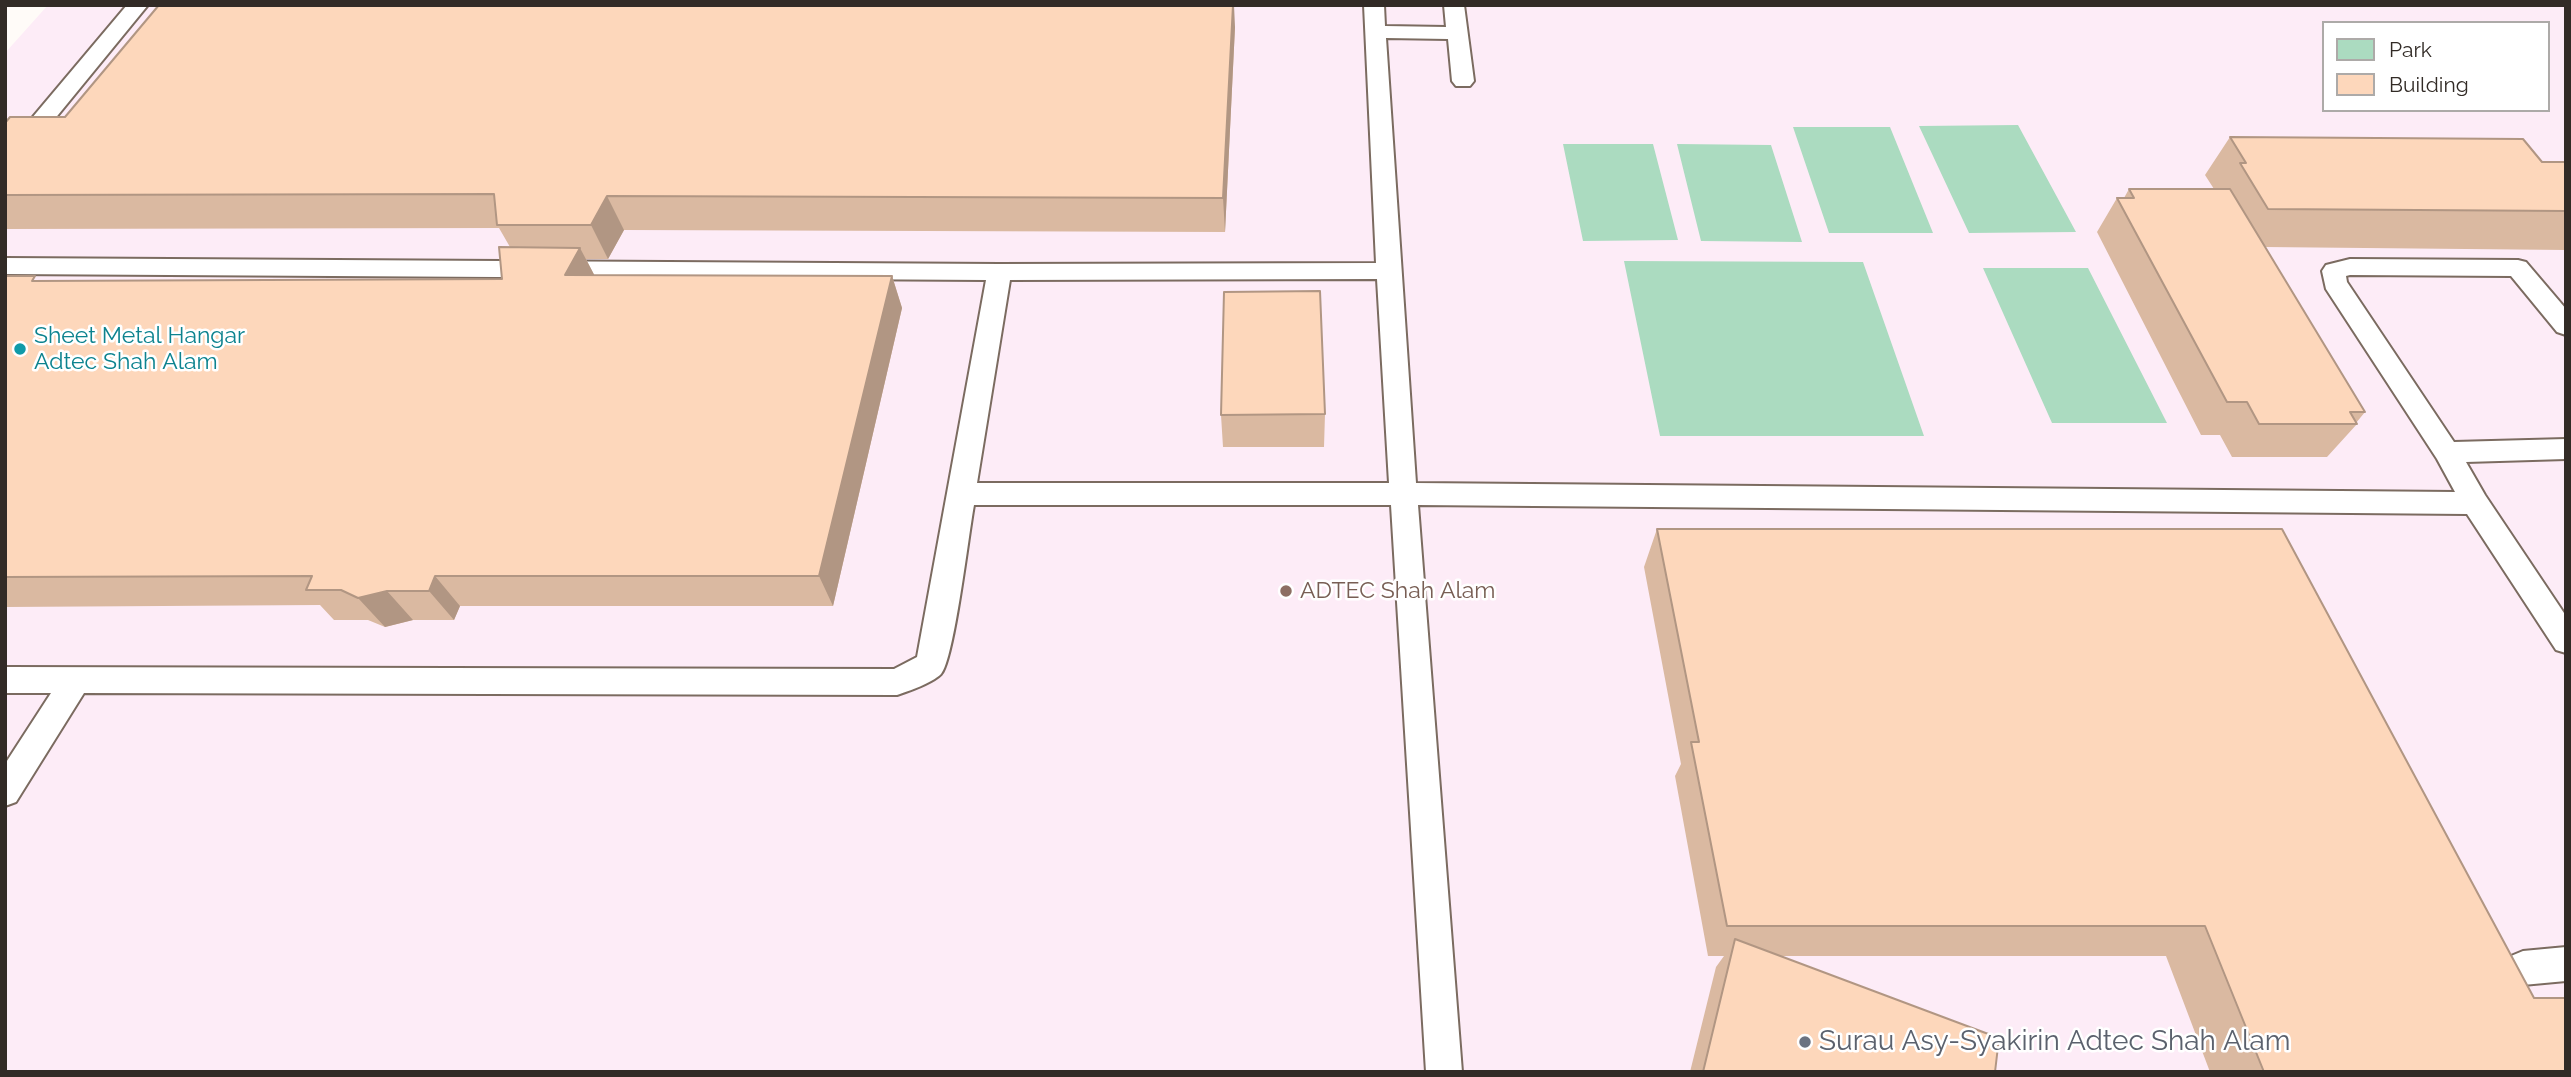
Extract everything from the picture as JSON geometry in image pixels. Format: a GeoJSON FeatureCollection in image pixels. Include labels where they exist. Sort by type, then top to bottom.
{"type":"FeatureCollection","features":[{"type":"Feature","properties":{"kind":"lane"},"geometry":{"type":"LineString","coordinates":[[5,165],[138,5]]}},
{"type":"Feature","properties":{"kind":"lane"},"geometry":{"type":"LineString","coordinates":[[1374,5],[1388,271],[1444,1072]]}},
{"type":"Feature","properties":{"kind":"lane"},"geometry":{"type":"LineString","coordinates":[[1454,5],[1463,81]]}},
{"type":"Feature","properties":{"kind":"lane"},"geometry":{"type":"LineString","coordinates":[[1376,32],[1457,33]]}},
{"type":"Feature","properties":{"kind":"lane"},"geometry":{"type":"LineString","coordinates":[[5,266],[999,272],[1388,271]]}},
{"type":"Feature","properties":{"kind":"lane"},"geometry":{"type":"LineString","coordinates":[[2566,326],[2518,268],[2350,267],[2334,271],[2335,283],[2447,452],[2475,503],[2566,641]]}},
{"type":"Feature","properties":{"kind":"lane"},"geometry":{"type":"LineString","coordinates":[[5,680],[897,682],[930,665],[937,641],[999,272]]}},
{"type":"Feature","properties":{"kind":"lane"},"geometry":{"type":"LineString","coordinates":[[2447,452],[2566,449]]}},
{"type":"Feature","properties":{"kind":"lane"},"geometry":{"type":"LineString","coordinates":[[961,494],[1404,494],[2475,503]]}},
{"type":"Feature","properties":{"kind":"lane"},"geometry":{"type":"LineString","coordinates":[[5,792],[76,680]]}},
{"type":"Feature","properties":{"kind":"lane"},"geometry":{"type":"LineString","coordinates":[[2523,968],[2566,964]]}},
{"type":"Feature","properties":{"kind":"shaded area","name":"ADTEC Shah Alam"},"geometry":{"type":"Polygon","coordinates":[[[48,5],[2566,5],[2566,1072],[5,1072],[5,53],[48,5]]]}},
{"type":"Feature","properties":{"kind":"green space"},"geometry":{"type":"Polygon","coordinates":[[[2018,125],[2076,232],[1969,233],[1919,126],[2018,125]]]}},
{"type":"Feature","properties":{"kind":"green space"},"geometry":{"type":"Polygon","coordinates":[[[1793,127],[1890,127],[1933,233],[1829,233],[1793,127]]]}},
{"type":"Feature","properties":{"kind":"green space"},"geometry":{"type":"Polygon","coordinates":[[[1563,144],[1653,144],[1678,240],[1583,241],[1563,144]]]}},
{"type":"Feature","properties":{"kind":"green space"},"geometry":{"type":"Polygon","coordinates":[[[1677,144],[1771,145],[1802,242],[1701,241],[1677,144]]]}},
{"type":"Feature","properties":{"kind":"green space"},"geometry":{"type":"Polygon","coordinates":[[[1624,261],[1863,262],[1924,436],[1660,436],[1624,261]]]}},
{"type":"Feature","properties":{"kind":"green space"},"geometry":{"type":"Polygon","coordinates":[[[1983,268],[2088,268],[2167,423],[2052,423],[1983,268]]]}},
{"type":"Feature","properties":{"kind":"building"},"geometry":{"type":"Polygon","coordinates":[[[159,5],[1233,5],[1223,198],[607,196],[591,225],[497,225],[494,194],[5,195],[5,123],[10,117],[65,117],[159,5]]]}},
{"type":"Feature","properties":{"kind":"building"},"geometry":{"type":"Polygon","coordinates":[[[2230,137],[2523,139],[2542,162],[2566,162],[2566,211],[2268,209],[2240,163],[2246,163],[2230,137]]]}},
{"type":"Feature","properties":{"kind":"building"},"geometry":{"type":"Polygon","coordinates":[[[2129,189],[2230,189],[2365,412],[2350,412],[2357,424],[2259,424],[2247,402],[2227,402],[2117,198],[2134,198],[2129,189]]]}},
{"type":"Feature","properties":{"kind":"building"},"geometry":{"type":"Polygon","coordinates":[[[499,247],[580,248],[565,275],[892,276],[819,576],[435,576],[429,591],[387,591],[358,598],[341,590],[306,590],[312,576],[5,577],[5,276],[35,276],[32,281],[502,279],[499,247]]]}},
{"type":"Feature","properties":{"kind":"building"},"geometry":{"type":"Polygon","coordinates":[[[1320,291],[1325,414],[1221,415],[1224,292],[1320,291]]]}},
{"type":"Feature","properties":{"kind":"building"},"geometry":{"type":"Polygon","coordinates":[[[1657,529],[2282,529],[2534,998],[2566,998],[2566,1072],[2264,1072],[2205,926],[1727,926],[1691,742],[1699,742],[1657,529]]]}},
{"type":"Feature","properties":{"kind":"building"},"geometry":{"type":"Polygon","coordinates":[[[1735,939],[1999,1038],[1995,1072],[1703,1072],[1735,939]]]}},
{"type":"Feature","properties":{"kind":"place","name":"Sheet Metal Hangar Adtec Shah Alam"},"geometry":{"type":"Point","coordinates":[20,349]}},
{"type":"Feature","properties":{"kind":"place","name":"ADTEC Shah Alam"},"geometry":{"type":"Point","coordinates":[1286,591]}},
{"type":"Feature","properties":{"kind":"place","name":"Surau Asy-Syakirin Adtec Shah Alam"},"geometry":{"type":"Point","coordinates":[1805,1042]}}]}
